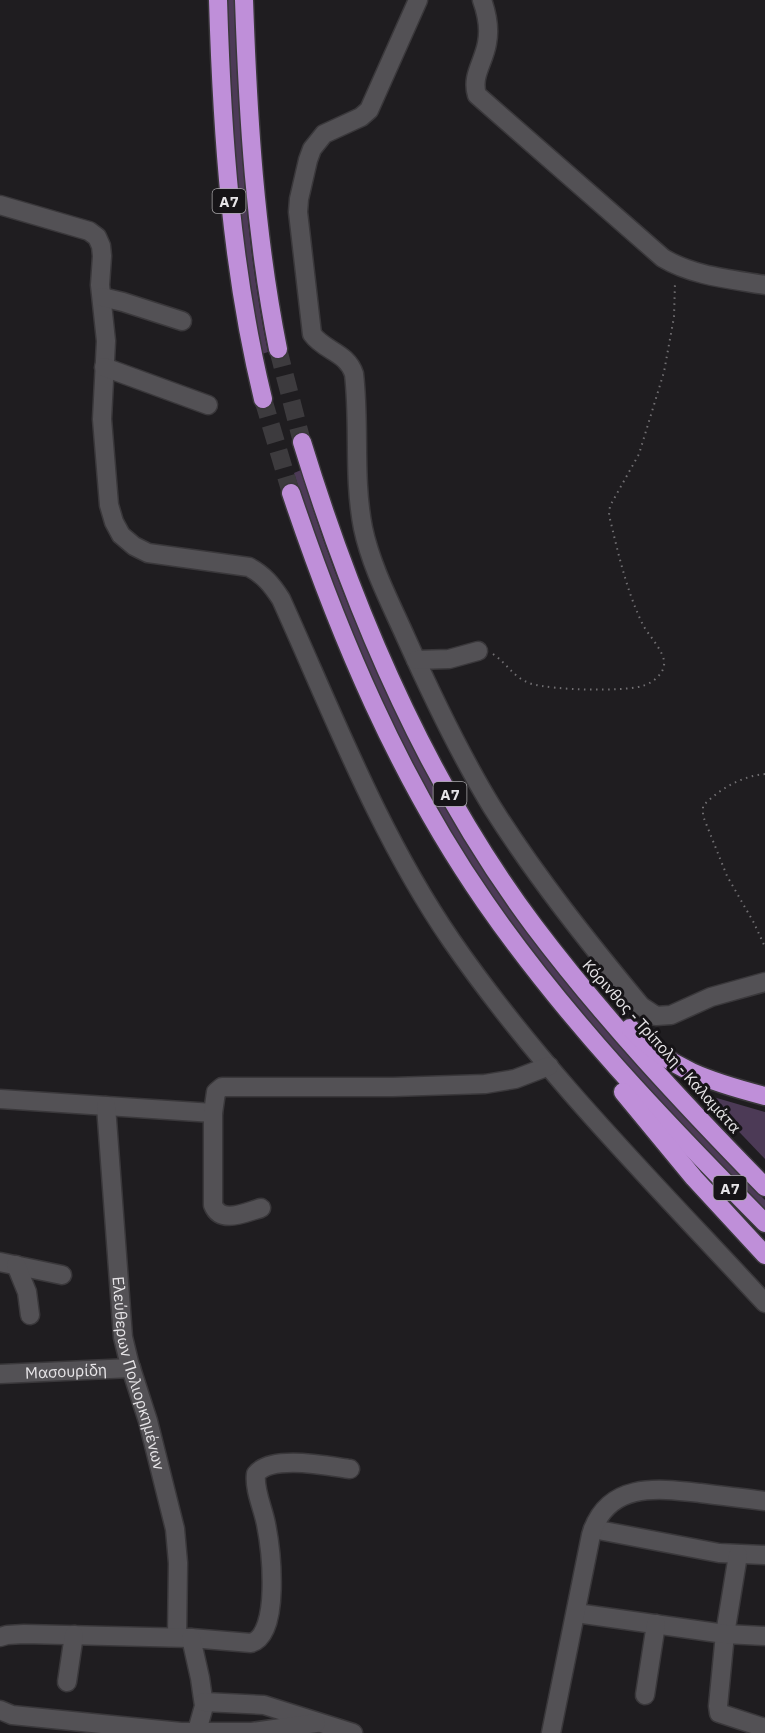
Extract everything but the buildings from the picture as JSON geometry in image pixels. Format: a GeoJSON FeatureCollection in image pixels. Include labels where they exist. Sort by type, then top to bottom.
{"type":"FeatureCollection","features":[{"type":"Feature","properties":{"kind":"highway","name":"Α7"},"geometry":{"type":"LineString","coordinates":[[218,0],[222,107],[235,251],[245,319],[263,399]]}},
{"type":"Feature","properties":{"kind":"highway","name":"Α7"},"geometry":{"type":"LineString","coordinates":[[244,0],[255,200],[263,269],[278,349]]}},
{"type":"Feature","properties":{"kind":"highway","name":"Κόρινθος - Τρίπολη - Καλαμάτα"},"geometry":{"type":"LineString","coordinates":[[302,442],[342,562],[395,689],[458,808],[500,876],[534,926],[624,1038],[765,1187]]}},
{"type":"Feature","properties":{"kind":"highway","name":"Α7"},"geometry":{"type":"LineString","coordinates":[[291,494],[337,621],[390,738],[451,847],[484,900],[514,942],[619,1071],[765,1223]]}},
{"type":"Feature","properties":{"kind":"highway"},"geometry":{"type":"LineString","coordinates":[[534,926],[640,1038],[668,1060],[699,1077],[765,1096]]}},
{"type":"Feature","properties":{"kind":"highway"},"geometry":{"type":"LineString","coordinates":[[514,942],[535,979],[604,1069],[694,1178],[765,1255]]}},
{"type":"Feature","properties":{"kind":"street"},"geometry":{"type":"LineString","coordinates":[[418,0],[376,99],[361,117],[324,134],[312,149],[298,199],[312,334],[324,347],[346,359],[354,374],[358,490],[363,529],[374,565],[462,756],[493,808],[521,850],[641,1006],[649,1013],[663,1017],[678,1013],[711,997],[765,981]]}},
{"type":"Feature","properties":{"kind":"street"},"geometry":{"type":"LineString","coordinates":[[482,0],[488,23],[488,42],[476,74],[477,95],[663,258],[678,267],[765,285]]}},
{"type":"Feature","properties":{"kind":"street"},"geometry":{"type":"LineString","coordinates":[[0,205],[89,231],[97,237],[101,246],[100,285],[106,340],[102,419],[107,484],[114,522],[121,535],[134,546],[148,553],[249,567],[263,574],[281,599],[359,774],[397,849],[425,899],[483,984],[549,1066],[765,1303]]}},
{"type":"Feature","properties":{"kind":"street"},"geometry":{"type":"LineString","coordinates":[[102,297],[183,321]]}},
{"type":"Feature","properties":{"kind":"street"},"geometry":{"type":"LineString","coordinates":[[104,367],[208,405]]}},
{"type":"Feature","properties":{"kind":"street"},"geometry":{"type":"LineString","coordinates":[[416,660],[449,659],[478,651]]}},
{"type":"Feature","properties":{"kind":"street"},"geometry":{"type":"LineString","coordinates":[[261,1208],[226,1216],[220,1215],[214,1209],[213,1113],[216,1092],[222,1087],[393,1087],[485,1084],[515,1079],[549,1066]]}},
{"type":"Feature","properties":{"kind":"street"},"geometry":{"type":"LineString","coordinates":[[0,1099],[213,1113]]}},
{"type":"Feature","properties":{"kind":"street","name":"Ελεύθερων Πολιορκημένων"},"geometry":{"type":"LineString","coordinates":[[106,1106],[125,1347],[145,1410],[175,1529],[184,1638],[201,1678],[204,1702]]}},
{"type":"Feature","properties":{"kind":"street"},"geometry":{"type":"LineString","coordinates":[[8,1264],[62,1275]]}},
{"type":"Feature","properties":{"kind":"street"},"geometry":{"type":"LineString","coordinates":[[8,1264],[27,1292],[30,1315]]}},
{"type":"Feature","properties":{"kind":"street","name":"Μασουρίδη"},"geometry":{"type":"LineString","coordinates":[[0,1374],[131,1368]]}},
{"type":"Feature","properties":{"kind":"street"},"geometry":{"type":"LineString","coordinates":[[0,1637],[14,1634],[184,1638],[251,1643],[258,1641],[263,1634],[271,1606],[271,1559],[267,1526],[256,1485],[257,1471],[268,1465],[296,1463],[350,1469]]}},
{"type":"Feature","properties":{"kind":"street"},"geometry":{"type":"LineString","coordinates":[[551,1733],[593,1529],[602,1513],[614,1502],[632,1492],[644,1490],[680,1491],[765,1501]]}},
{"type":"Feature","properties":{"kind":"street"},"geometry":{"type":"LineString","coordinates":[[593,1529],[738,1555],[765,1555]]}},
{"type":"Feature","properties":{"kind":"street"},"geometry":{"type":"LineString","coordinates":[[738,1555],[725,1634],[718,1706],[719,1713],[753,1728]]}},
{"type":"Feature","properties":{"kind":"street"},"geometry":{"type":"LineString","coordinates":[[576,1613],[725,1634],[765,1636]]}},
{"type":"Feature","properties":{"kind":"street"},"geometry":{"type":"LineString","coordinates":[[645,1695],[656,1624]]}},
{"type":"Feature","properties":{"kind":"street"},"geometry":{"type":"LineString","coordinates":[[67,1682],[74,1635]]}},
{"type":"Feature","properties":{"kind":"street"},"geometry":{"type":"LineString","coordinates":[[186,1732],[204,1711],[204,1702],[264,1705],[353,1733]]}},
{"type":"Feature","properties":{"kind":"street"},"geometry":{"type":"LineString","coordinates":[[0,1710],[12,1715],[186,1732],[252,1732],[316,1723]]}},
{"type":"Feature","properties":{"kind":"path"},"geometry":{"type":"LineString","coordinates":[[478,651],[493,654],[509,671],[526,682],[558,688],[631,689],[645,686],[662,671],[664,664],[662,653],[643,625],[631,596],[609,515],[610,506],[639,454],[664,372],[674,317],[674,288],[678,267]]}},
{"type":"Feature","properties":{"kind":"path"},"geometry":{"type":"LineString","coordinates":[[765,774],[738,780],[710,798],[703,806],[703,816],[727,876],[765,947]]}},
{"type":"Feature","properties":{"kind":"shaded area"},"geometry":{"type":"Polygon","coordinates":[[[227,0],[234,0],[248,221],[268,352],[262,354],[248,278],[241,220],[233,126],[227,0]]]}},
{"type":"Feature","properties":{"kind":"shaded area"},"geometry":{"type":"Polygon","coordinates":[[[301,470],[340,585],[371,659],[425,767],[478,862],[528,933],[591,1013],[694,1127],[765,1200],[765,1210],[656,1097],[587,1019],[522,937],[461,847],[403,745],[354,637],[332,583],[294,473],[301,470]]]}},
{"type":"Feature","properties":{"kind":"shaded area"},"geometry":{"type":"Polygon","coordinates":[[[703,1094],[765,1112],[765,1159],[703,1094]]]}},
{"type":"Feature","properties":{"kind":"tunnel"},"geometry":{"type":"LineString","coordinates":[[278,349],[302,442]]}},
{"type":"Feature","properties":{"kind":"tunnel"},"geometry":{"type":"LineString","coordinates":[[263,399],[291,493]]}}]}
